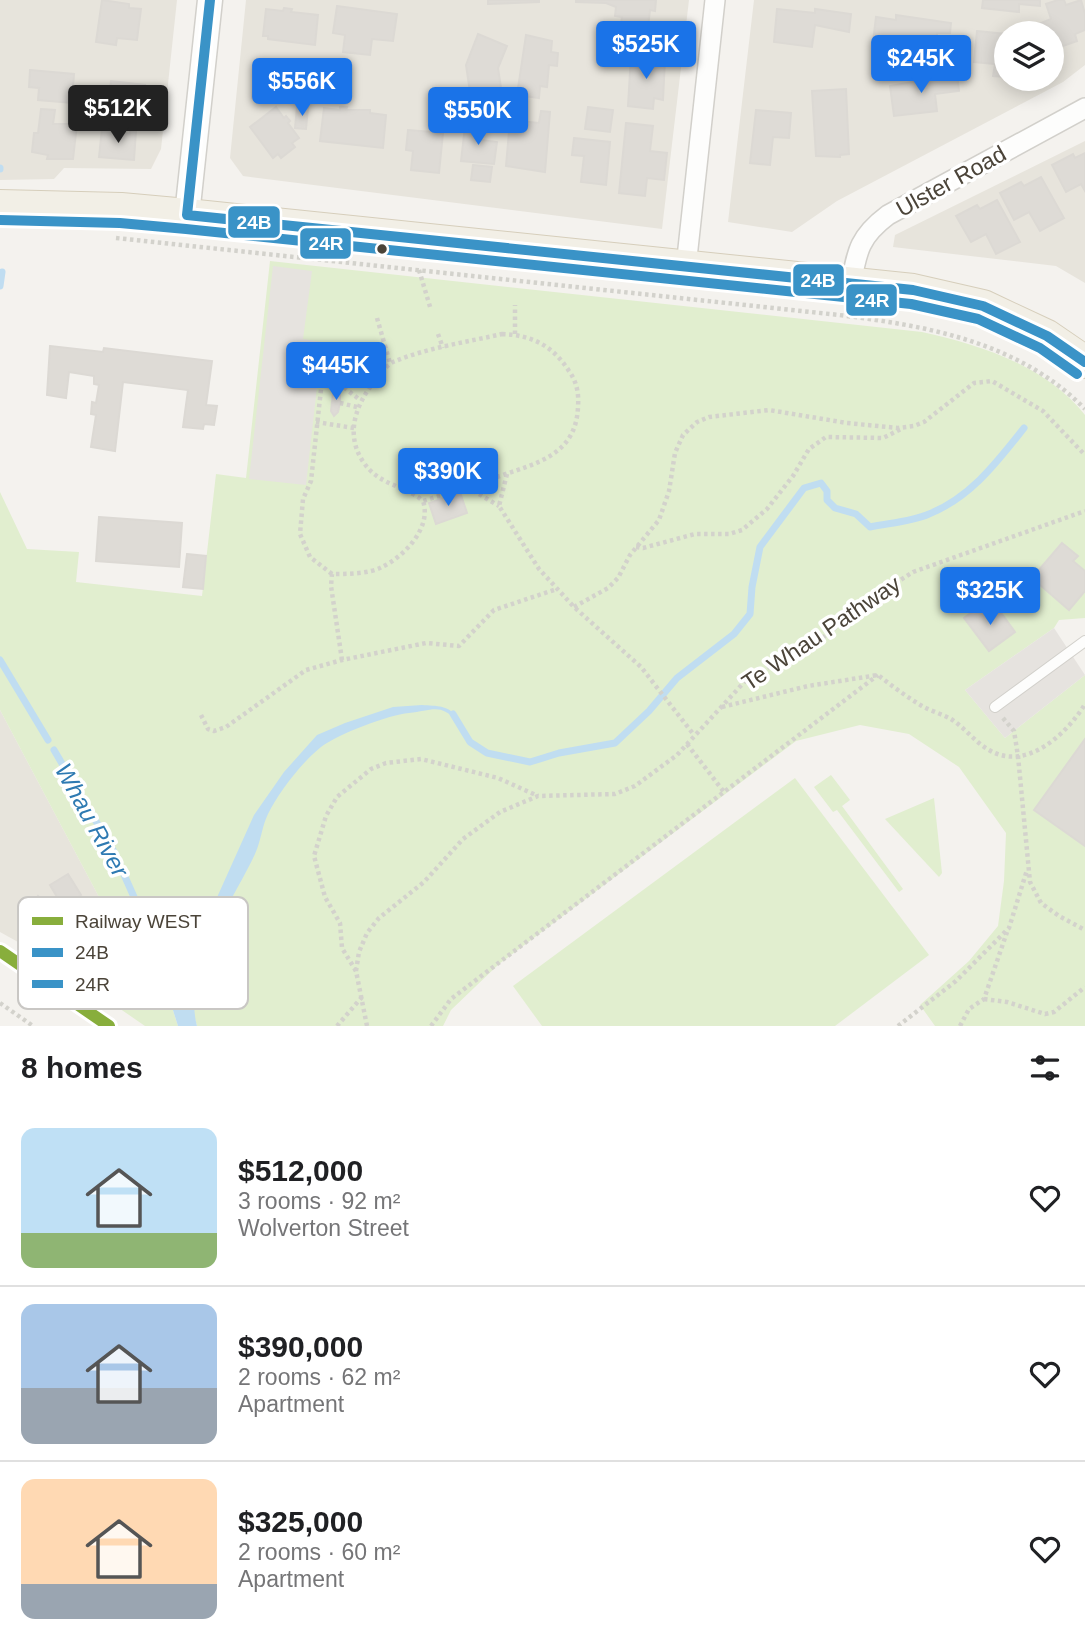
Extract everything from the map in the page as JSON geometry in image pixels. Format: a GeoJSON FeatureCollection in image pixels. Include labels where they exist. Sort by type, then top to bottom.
{"type":"FeatureCollection","features":[{"type":"Feature","properties":{"kind":"main road"},"geometry":{"type":"LineString","coordinates":[[0,206],[121,209],[187,215],[913,290],[983,306],[1047,336],[1076,382]]}},
{"type":"Feature","properties":{"kind":"street"},"geometry":{"type":"LineString","coordinates":[[187,215],[210,0]]}},
{"type":"Feature","properties":{"kind":"street"},"geometry":{"type":"LineString","coordinates":[[686,267],[715,0]]}},
{"type":"Feature","properties":{"kind":"street","name":"Ulster Road"},"geometry":{"type":"LineString","coordinates":[[850,284],[859,247],[873,226],[888,215],[1085,108]]}},
{"type":"Feature","properties":{"kind":"lane"},"geometry":{"type":"LineString","coordinates":[[995,707],[1085,641]]}},
{"type":"Feature","properties":{"kind":"path"},"geometry":{"type":"LineString","coordinates":[[114,238],[420,273],[812,312],[921,327],[962,337],[998,350],[1045,377],[1076,382],[1085,409]]}},
{"type":"Feature","properties":{"kind":"path"},"geometry":{"type":"LineString","coordinates":[[420,273],[431,310]]}},
{"type":"Feature","properties":{"kind":"path"},"geometry":{"type":"LineString","coordinates":[[515,305],[515,334]]}},
{"type":"Feature","properties":{"kind":"path"},"geometry":{"type":"LineString","coordinates":[[377,318],[390,363]]}},
{"type":"Feature","properties":{"kind":"path"},"geometry":{"type":"LineString","coordinates":[[438,334],[443,348]]}},
{"type":"Feature","properties":{"kind":"path"},"geometry":{"type":"LineString","coordinates":[[360,400],[323,371],[311,481],[303,499],[300,534],[310,557],[332,574],[382,568],[422,530],[426,511],[423,501],[413,492],[388,485],[372,472],[361,459],[354,438],[360,400],[390,363],[502,334],[515,334],[543,343],[554,351],[573,377],[578,404],[577,423],[560,448],[531,467],[423,501]]}},
{"type":"Feature","properties":{"kind":"path"},"geometry":{"type":"LineString","coordinates":[[636,547],[643,548],[660,541],[695,534],[729,534],[742,530],[758,519],[778,497],[809,449],[827,437],[883,438],[907,426],[924,422],[974,383],[992,381],[1043,411],[1085,455]]}},
{"type":"Feature","properties":{"kind":"path"},"geometry":{"type":"LineString","coordinates":[[340,403],[357,407]]}},
{"type":"Feature","properties":{"kind":"path"},"geometry":{"type":"LineString","coordinates":[[574,607],[608,588],[618,578],[636,547],[659,520],[669,491],[675,453],[684,435],[697,422],[709,417],[769,410],[847,423],[907,426]]}},
{"type":"Feature","properties":{"kind":"path"},"geometry":{"type":"LineString","coordinates":[[316,422],[354,428]]}},
{"type":"Feature","properties":{"kind":"path"},"geometry":{"type":"LineString","coordinates":[[499,506],[507,473]]}},
{"type":"Feature","properties":{"kind":"path"},"geometry":{"type":"LineString","coordinates":[[467,487],[499,506],[525,550],[557,589],[641,667],[694,736]]}},
{"type":"Feature","properties":{"kind":"path","name":"Te Whau Pathway"},"geometry":{"type":"LineString","coordinates":[[367,1026],[356,971],[359,952],[367,933],[379,918],[424,882],[463,839],[500,812],[538,796],[615,794],[625,791],[669,762],[748,678],[821,639],[871,598],[914,572],[1085,511]]}},
{"type":"Feature","properties":{"kind":"path"},"geometry":{"type":"LineString","coordinates":[[332,574],[331,586],[342,660]]}},
{"type":"Feature","properties":{"kind":"path"},"geometry":{"type":"LineString","coordinates":[[201,715],[208,729],[214,731],[226,727],[306,670],[426,643],[459,646],[494,610],[557,589]]}},
{"type":"Feature","properties":{"kind":"path"},"geometry":{"type":"LineString","coordinates":[[431,1026],[451,999],[878,675],[923,706],[953,720],[991,752],[1018,756],[1044,747],[1056,738],[1070,726],[1085,704]]}},
{"type":"Feature","properties":{"kind":"path","name":"Te Whau Pathway"},"geometry":{"type":"LineString","coordinates":[[721,707],[808,686],[878,675]]}},
{"type":"Feature","properties":{"kind":"path"},"geometry":{"type":"LineString","coordinates":[[995,707],[1014,731],[1030,882],[1041,903],[1085,930]]}},
{"type":"Feature","properties":{"kind":"path"},"geometry":{"type":"LineString","coordinates":[[687,744],[724,792]]}},
{"type":"Feature","properties":{"kind":"path"},"geometry":{"type":"LineString","coordinates":[[356,971],[342,948],[340,923],[325,897],[314,856],[326,816],[337,797],[371,769],[386,763],[421,759],[498,778],[538,796]]}},
{"type":"Feature","properties":{"kind":"path"},"geometry":{"type":"LineString","coordinates":[[960,1026],[969,1009],[984,999],[1029,866]]}},
{"type":"Feature","properties":{"kind":"path"},"geometry":{"type":"LineString","coordinates":[[898,1026],[956,981],[1009,928]]}},
{"type":"Feature","properties":{"kind":"path"},"geometry":{"type":"LineString","coordinates":[[984,999],[1007,1002],[1045,1014],[1054,1012],[1085,987]]}},
{"type":"Feature","properties":{"kind":"path"},"geometry":{"type":"LineString","coordinates":[[337,1026],[362,996]]}},
{"type":"Feature","properties":{"kind":"path"},"geometry":{"type":"LineString","coordinates":[[0,1003],[33,1026]]}},
{"type":"Feature","properties":{"kind":"shaded area"},"geometry":{"type":"Polygon","coordinates":[[[0,0],[177,0],[161,149],[151,169],[64,168],[54,179],[0,180],[0,0]]]}},
{"type":"Feature","properties":{"kind":"shaded area"},"geometry":{"type":"Polygon","coordinates":[[[246,0],[689,0],[662,229],[243,176],[230,158],[246,0]]]}},
{"type":"Feature","properties":{"kind":"shaded area"},"geometry":{"type":"Polygon","coordinates":[[[754,0],[1085,0],[1085,65],[1064,81],[1064,21],[994,21],[994,91],[1046,91],[837,201],[792,232],[728,222],[754,0]]]}},
{"type":"Feature","properties":{"kind":"shaded area"},"geometry":{"type":"Polygon","coordinates":[[[1085,141],[1085,283],[1056,266],[893,247],[895,235],[1085,141]]]}},
{"type":"Feature","properties":{"kind":"shaded area"},"geometry":{"type":"Polygon","coordinates":[[[273,266],[312,271],[303,339],[322,342],[306,485],[249,479],[273,266]]]}},
{"type":"Feature","properties":{"kind":"shaded area"},"geometry":{"type":"Polygon","coordinates":[[[1054,628],[1085,675],[1005,738],[965,690],[1054,628]]]}},
{"type":"Feature","properties":{"kind":"shaded area"},"geometry":{"type":"Polygon","coordinates":[[[0,710],[99,897],[18,897],[18,942],[0,932],[0,710]]]}},
{"type":"Feature","properties":{"kind":"green space"},"geometry":{"type":"Polygon","coordinates":[[[270,261],[922,332],[989,351],[1051,383],[1085,415],[1085,618],[1059,620],[1054,628],[965,690],[1005,738],[1085,675],[1085,1026],[935,1026],[920,1005],[969,961],[998,926],[1004,881],[1006,833],[959,767],[909,734],[860,725],[796,741],[499,964],[451,1010],[443,1026],[197,1026],[193,1009],[248,1009],[248,897],[99,897],[0,710],[0,492],[27,549],[79,552],[76,582],[202,596],[216,474],[246,478],[270,261]]]}},
{"type":"Feature","properties":{"kind":"green space"},"geometry":{"type":"Polygon","coordinates":[[[831,775],[850,800],[842,806],[903,889],[899,892],[837,810],[833,812],[814,787],[831,775]]]}},
{"type":"Feature","properties":{"kind":"green space"},"geometry":{"type":"Polygon","coordinates":[[[795,778],[929,955],[835,1026],[542,1026],[513,986],[795,778]]]}},
{"type":"Feature","properties":{"kind":"green space"},"geometry":{"type":"Polygon","coordinates":[[[934,798],[942,873],[939,877],[885,819],[934,798]]]}},
{"type":"Feature","properties":{"kind":"green space"},"geometry":{"type":"Polygon","coordinates":[[[120,1009],[173,1009],[178,1026],[145,1026],[120,1009]]]}},
{"type":"Feature","properties":{"kind":"water"},"geometry":{"type":"Polygon","coordinates":[[[438,706],[447,708],[458,718],[457,722],[446,712],[435,709],[400,715],[351,731],[321,747],[278,796],[264,823],[255,854],[232,897],[217,897],[254,815],[284,772],[317,735],[393,707],[438,706]]]}},
{"type":"Feature","properties":{"kind":"water"},"geometry":{"type":"Polygon","coordinates":[[[173,1009],[195,1009],[197,1026],[178,1026],[173,1009]]]}},
{"type":"Feature","properties":{"kind":"building"},"geometry":{"type":"Polygon","coordinates":[[[102,0],[129,4],[129,8],[141,9],[137,40],[117,38],[116,45],[96,42],[102,0]]]}},
{"type":"Feature","properties":{"kind":"building"},"geometry":{"type":"Polygon","coordinates":[[[488,0],[539,0],[539,2],[488,4],[488,0]]]}},
{"type":"Feature","properties":{"kind":"building"},"geometry":{"type":"Polygon","coordinates":[[[576,0],[656,0],[655,11],[650,10],[648,27],[621,23],[622,17],[615,16],[616,7],[606,3],[576,0]]]}},
{"type":"Feature","properties":{"kind":"building"},"geometry":{"type":"Polygon","coordinates":[[[983,0],[1040,0],[1040,6],[1019,4],[1019,12],[982,8],[983,0]]]}},
{"type":"Feature","properties":{"kind":"building"},"geometry":{"type":"Polygon","coordinates":[[[1064,0],[1066,5],[1081,0],[1085,14],[1085,30],[1075,34],[1077,41],[1064,46],[1064,21],[1046,21],[1051,19],[1046,4],[1064,0]]]}},
{"type":"Feature","properties":{"kind":"building"},"geometry":{"type":"Polygon","coordinates":[[[337,6],[397,14],[393,41],[372,39],[370,55],[343,52],[345,35],[333,33],[337,6]]]}},
{"type":"Feature","properties":{"kind":"building"},"geometry":{"type":"Polygon","coordinates":[[[284,8],[292,9],[291,12],[318,15],[315,45],[268,39],[268,36],[263,36],[266,9],[283,11],[284,8]]]}},
{"type":"Feature","properties":{"kind":"building"},"geometry":{"type":"Polygon","coordinates":[[[777,9],[815,13],[815,9],[851,14],[849,32],[815,25],[812,47],[774,42],[777,9]]]}},
{"type":"Feature","properties":{"kind":"building"},"geometry":{"type":"Polygon","coordinates":[[[896,15],[951,23],[950,33],[937,33],[936,69],[917,67],[918,55],[899,53],[900,47],[893,47],[894,44],[873,42],[876,17],[896,20],[896,15]]]}},
{"type":"Feature","properties":{"kind":"building"},"geometry":{"type":"Polygon","coordinates":[[[977,31],[994,33],[994,64],[974,62],[977,31]]]}},
{"type":"Feature","properties":{"kind":"building"},"geometry":{"type":"Polygon","coordinates":[[[478,34],[507,46],[498,68],[501,88],[470,92],[466,65],[478,34]]]}},
{"type":"Feature","properties":{"kind":"building"},"geometry":{"type":"Polygon","coordinates":[[[526,35],[552,41],[551,52],[558,53],[557,66],[549,65],[547,87],[540,86],[539,98],[517,95],[526,35]]]}},
{"type":"Feature","properties":{"kind":"building"},"geometry":{"type":"Polygon","coordinates":[[[631,55],[665,59],[663,100],[654,98],[653,109],[628,106],[631,55]]]}},
{"type":"Feature","properties":{"kind":"building"},"geometry":{"type":"Polygon","coordinates":[[[276,60],[302,63],[299,92],[288,91],[286,102],[252,98],[256,69],[274,71],[276,60]]]}},
{"type":"Feature","properties":{"kind":"building"},"geometry":{"type":"Polygon","coordinates":[[[30,70],[74,74],[72,103],[38,100],[39,88],[29,87],[30,70]]]}},
{"type":"Feature","properties":{"kind":"building"},"geometry":{"type":"Polygon","coordinates":[[[957,74],[959,91],[935,94],[937,111],[894,116],[890,86],[957,74]]]}},
{"type":"Feature","properties":{"kind":"building"},"geometry":{"type":"Polygon","coordinates":[[[316,77],[328,78],[326,100],[314,98],[316,77]]]}},
{"type":"Feature","properties":{"kind":"building"},"geometry":{"type":"Polygon","coordinates":[[[111,81],[145,85],[142,113],[108,109],[111,81]]]}},
{"type":"Feature","properties":{"kind":"building"},"geometry":{"type":"Polygon","coordinates":[[[846,89],[849,154],[840,157],[816,156],[812,91],[846,89]]]}},
{"type":"Feature","properties":{"kind":"building"},"geometry":{"type":"Polygon","coordinates":[[[276,107],[284,118],[286,116],[290,121],[288,123],[299,138],[292,143],[295,147],[281,158],[278,154],[273,158],[250,127],[276,107]]]}},
{"type":"Feature","properties":{"kind":"building"},"geometry":{"type":"Polygon","coordinates":[[[297,107],[308,108],[306,129],[295,128],[297,107]]]}},
{"type":"Feature","properties":{"kind":"building"},"geometry":{"type":"Polygon","coordinates":[[[340,107],[347,107],[346,110],[370,110],[370,113],[386,115],[383,148],[320,141],[324,108],[340,110],[340,107]]]}},
{"type":"Feature","properties":{"kind":"building"},"geometry":{"type":"Polygon","coordinates":[[[588,107],[613,110],[610,132],[585,129],[588,107]]]}},
{"type":"Feature","properties":{"kind":"building"},"geometry":{"type":"Polygon","coordinates":[[[41,109],[55,110],[53,124],[77,124],[73,159],[47,159],[48,155],[32,152],[41,109]]]}},
{"type":"Feature","properties":{"kind":"building"},"geometry":{"type":"Polygon","coordinates":[[[756,110],[791,113],[789,138],[773,137],[770,165],[750,163],[756,110]]]}},
{"type":"Feature","properties":{"kind":"building"},"geometry":{"type":"Polygon","coordinates":[[[541,111],[550,112],[545,172],[506,166],[510,120],[539,123],[541,111]]]}},
{"type":"Feature","properties":{"kind":"building"},"geometry":{"type":"Polygon","coordinates":[[[626,123],[653,126],[650,151],[667,153],[664,180],[647,178],[645,196],[619,193],[626,123]]]}},
{"type":"Feature","properties":{"kind":"building"},"geometry":{"type":"Polygon","coordinates":[[[465,126],[482,128],[481,140],[497,142],[494,164],[461,161],[465,126]]]}},
{"type":"Feature","properties":{"kind":"building"},"geometry":{"type":"Polygon","coordinates":[[[102,128],[130,134],[130,131],[136,131],[134,160],[99,157],[102,128]]]}},
{"type":"Feature","properties":{"kind":"building"},"geometry":{"type":"Polygon","coordinates":[[[408,130],[443,133],[439,173],[411,170],[413,151],[406,150],[408,130]]]}},
{"type":"Feature","properties":{"kind":"building"},"geometry":{"type":"Polygon","coordinates":[[[574,138],[610,142],[606,185],[581,182],[584,156],[572,155],[574,138]]]}},
{"type":"Feature","properties":{"kind":"building"},"geometry":{"type":"Polygon","coordinates":[[[1085,153],[1085,191],[1081,184],[1066,192],[1052,165],[1073,154],[1075,158],[1085,153]]]}},
{"type":"Feature","properties":{"kind":"building"},"geometry":{"type":"Polygon","coordinates":[[[473,165],[492,167],[490,182],[471,180],[473,165]]]}},
{"type":"Feature","properties":{"kind":"building"},"geometry":{"type":"Polygon","coordinates":[[[1041,177],[1064,218],[1040,231],[1029,212],[1014,220],[1000,193],[1021,182],[1024,186],[1041,177]]]}},
{"type":"Feature","properties":{"kind":"building"},"geometry":{"type":"Polygon","coordinates":[[[997,200],[1020,242],[996,254],[986,234],[971,242],[956,216],[977,205],[980,209],[997,200]]]}},
{"type":"Feature","properties":{"kind":"building"},"geometry":{"type":"Polygon","coordinates":[[[50,346],[103,352],[104,348],[212,361],[206,405],[217,406],[214,425],[204,424],[203,429],[183,427],[188,390],[123,382],[115,451],[91,447],[96,415],[91,414],[92,402],[96,403],[99,385],[94,384],[94,376],[69,372],[66,398],[47,395],[50,346]]]}},
{"type":"Feature","properties":{"kind":"building"},"geometry":{"type":"Polygon","coordinates":[[[337,389],[340,392],[340,403],[334,416],[331,411],[333,393],[337,389]]]}},
{"type":"Feature","properties":{"kind":"building"},"geometry":{"type":"Polygon","coordinates":[[[460,492],[467,513],[436,524],[429,503],[460,492]]]}},
{"type":"Feature","properties":{"kind":"building"},"geometry":{"type":"Polygon","coordinates":[[[99,517],[182,523],[179,567],[96,561],[99,517]]]}},
{"type":"Feature","properties":{"kind":"building"},"geometry":{"type":"Polygon","coordinates":[[[1062,543],[1078,556],[1073,561],[1085,571],[1085,591],[1069,610],[1032,578],[1062,543]]]}},
{"type":"Feature","properties":{"kind":"building"},"geometry":{"type":"Polygon","coordinates":[[[187,554],[206,556],[203,589],[183,587],[187,554]]]}},
{"type":"Feature","properties":{"kind":"building"},"geometry":{"type":"Polygon","coordinates":[[[980,606],[986,613],[996,606],[1015,632],[989,651],[964,618],[980,606]]]}},
{"type":"Feature","properties":{"kind":"building"},"geometry":{"type":"Polygon","coordinates":[[[1085,739],[1085,846],[1034,810],[1085,739]]]}},
{"type":"Feature","properties":{"kind":"building"},"geometry":{"type":"Polygon","coordinates":[[[68,874],[81,895],[57,897],[50,885],[68,874]]]}},
{"type":"Feature","properties":{"kind":"waterway","name":"Whau River"},"geometry":{"type":"LineString","coordinates":[[0,286],[2,272]]}},
{"type":"Feature","properties":{"kind":"waterway"},"geometry":{"type":"LineString","coordinates":[[453,714],[470,742],[487,753],[530,762],[559,753],[615,743],[649,711],[677,678],[734,634],[750,614],[760,547],[804,488],[821,483],[827,491],[827,500],[835,508],[856,514],[870,527],[915,519],[944,507],[970,488],[993,466],[1024,428]]}},
{"type":"Feature","properties":{"kind":"waterway","name":"Whau River"},"geometry":{"type":"LineString","coordinates":[[0,660],[48,740]]}},
{"type":"Feature","properties":{"kind":"waterway","name":"Whau River"},"geometry":{"type":"LineString","coordinates":[[54,750],[113,850],[134,897]]}},
{"type":"Feature","properties":{"kind":"rail line","name":"WEST"},"geometry":{"type":"LineString","coordinates":[[0,951],[18,963]]}},
{"type":"Feature","properties":{"kind":"rail line","name":"WEST"},"geometry":{"type":"LineString","coordinates":[[84,1009],[109,1026]]}},
{"type":"Feature","properties":{"kind":"transit line","name":"24B"},"geometry":{"type":"LineString","coordinates":[[210,0],[187,215],[913,290],[983,306],[1047,336],[1085,362]]}},
{"type":"Feature","properties":{"kind":"transit line","name":"24R"},"geometry":{"type":"LineString","coordinates":[[0,220],[120,223],[186,229],[911,304],[978,319],[1040,348],[1077,374]]}}]}
